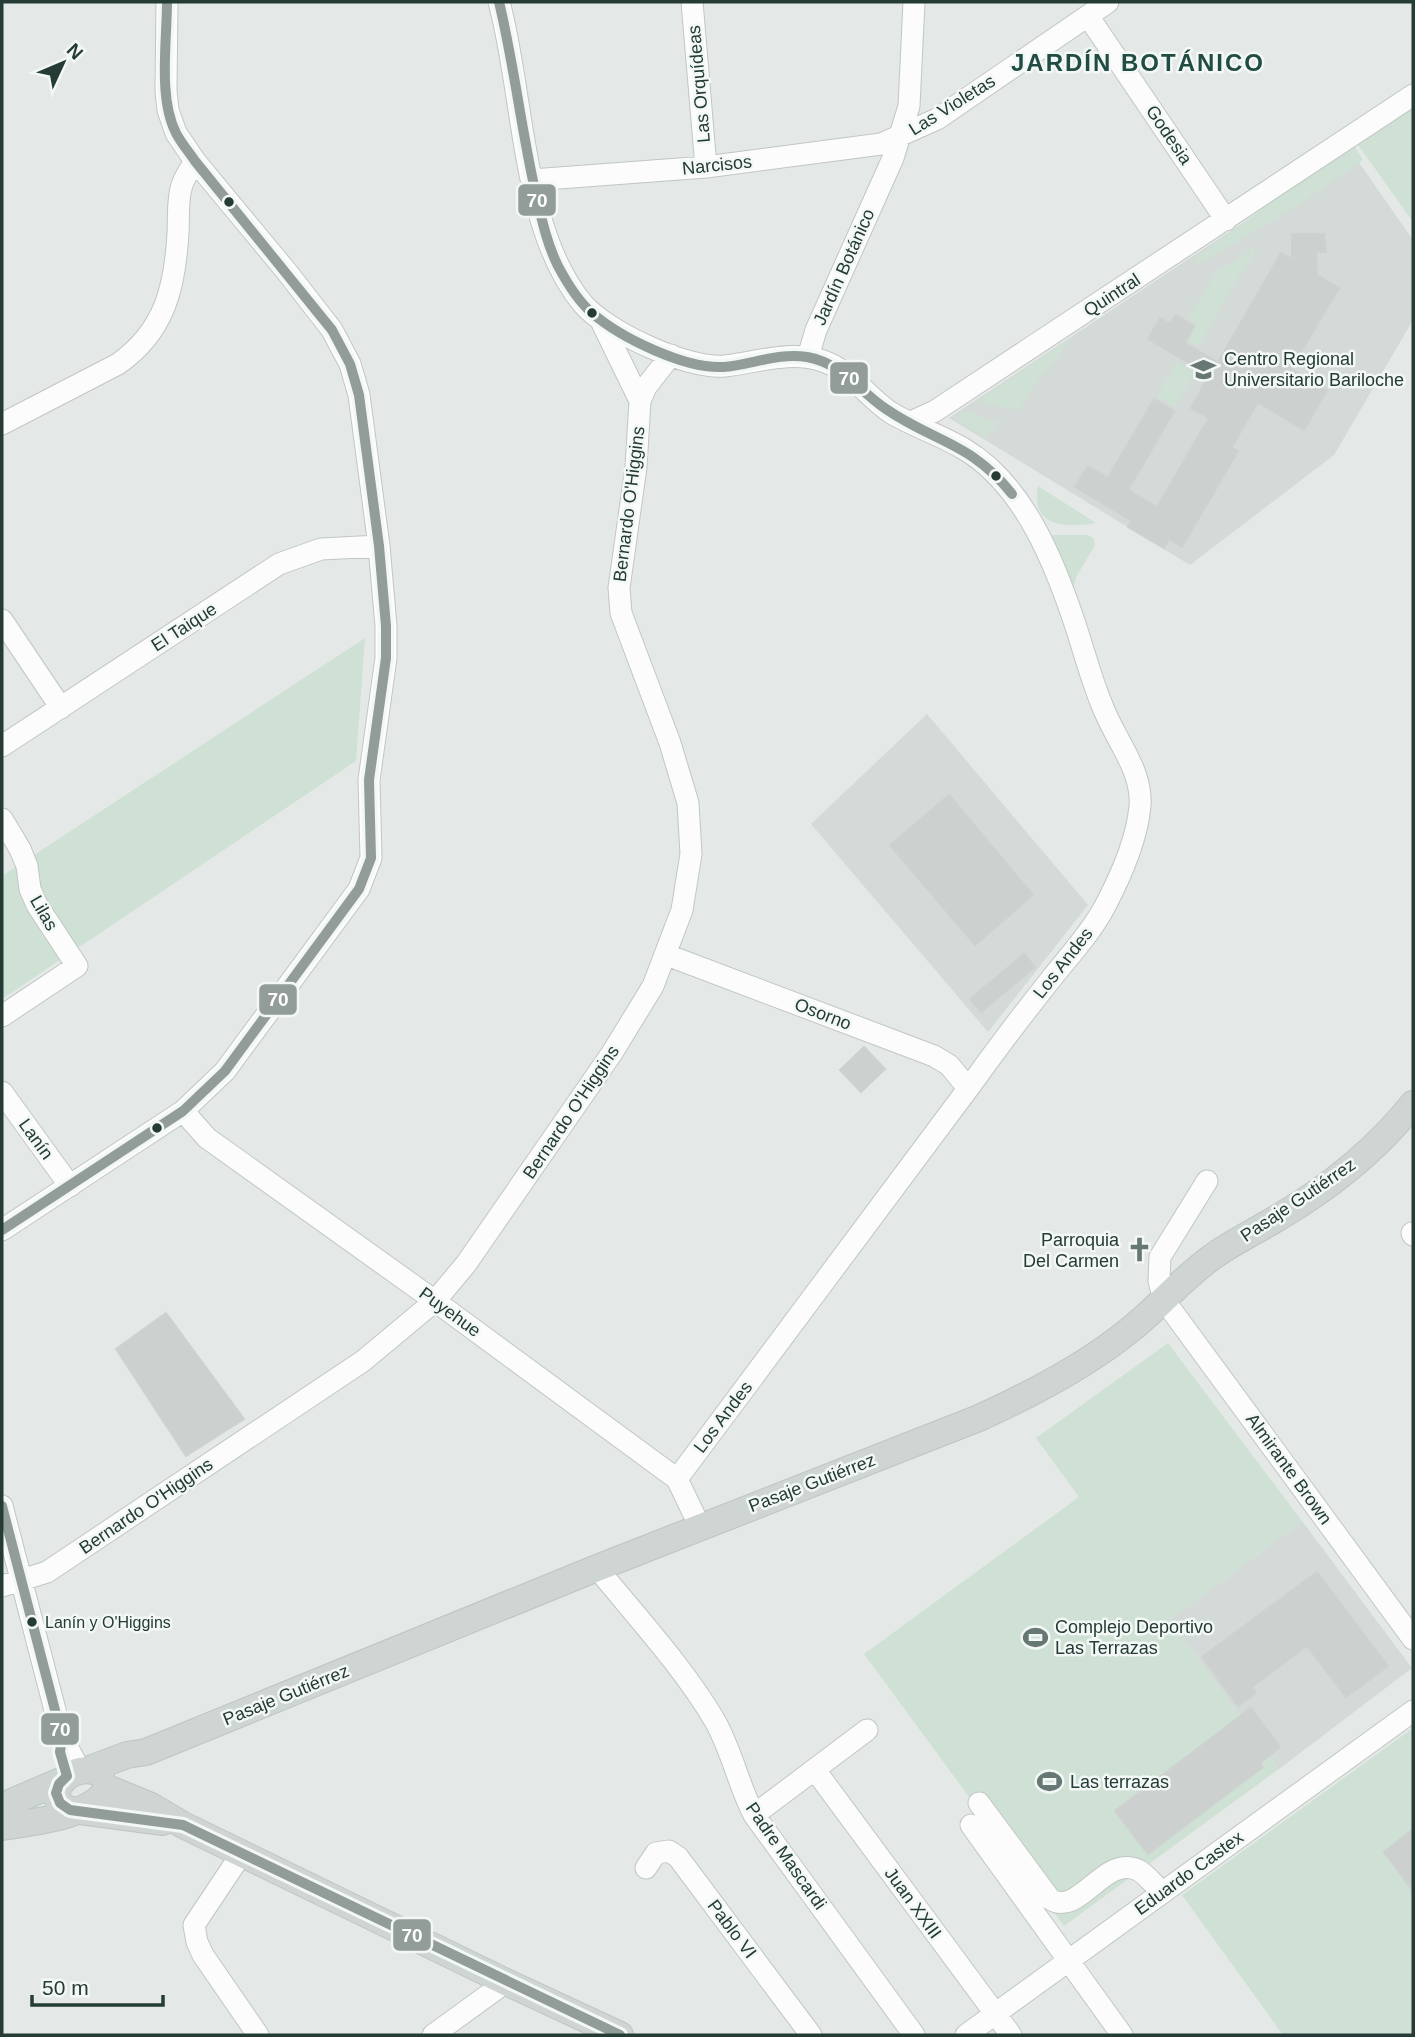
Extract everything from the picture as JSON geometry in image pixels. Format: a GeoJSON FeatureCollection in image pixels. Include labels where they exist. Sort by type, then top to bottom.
{"type":"FeatureCollection","features":[{"type":"Feature","properties":{"kind":"main road","name":"Pasaje Gutiérrez"},"geometry":{"type":"LineString","coordinates":[[2,1807],[85,1779],[597,1568],[1021,1399],[1121,1337],[1215,1254],[1280,1217],[1323,1188],[1364,1156],[1413,1104]]}},
{"type":"Feature","properties":{"kind":"main road"},"geometry":{"type":"LineString","coordinates":[[2,1827],[78,1811],[103,1795],[85,1779]]}},
{"type":"Feature","properties":{"kind":"main road"},"geometry":{"type":"LineString","coordinates":[[183,1825],[78,1811],[65,1807],[57,1797],[57,1789],[85,1779],[151,1806],[183,1825],[620,2035]]}},
{"type":"Feature","properties":{"kind":"street"},"geometry":{"type":"LineString","coordinates":[[2,1230],[183,1111],[225,1071],[359,890],[371,858],[369,780],[386,659],[386,626],[379,546],[359,395],[344,350],[332,330],[195,161],[176,133],[168,110],[167,2]]}},
{"type":"Feature","properties":{"kind":"street"},"geometry":{"type":"LineString","coordinates":[[499,2],[532,180],[546,236],[556,263],[577,296],[601,321],[671,355],[719,367],[780,356],[808,356],[850,375],[875,401],[896,416],[911,422]]}},
{"type":"Feature","properties":{"kind":"street","name":"Las Orquídeas"},"geometry":{"type":"LineString","coordinates":[[692,2],[706,167]]}},
{"type":"Feature","properties":{"kind":"street","name":"Jardín Botánico"},"geometry":{"type":"LineString","coordinates":[[808,356],[816,330],[893,159],[900,137],[909,106],[914,2]]}},
{"type":"Feature","properties":{"kind":"street","name":"Las Violetas"},"geometry":{"type":"LineString","coordinates":[[900,137],[937,118],[1108,2]]}},
{"type":"Feature","properties":{"kind":"street","name":"Godesia"},"geometry":{"type":"LineString","coordinates":[[1088,16],[1226,220]]}},
{"type":"Feature","properties":{"kind":"street","name":"Quintral"},"geometry":{"type":"LineString","coordinates":[[911,422],[935,411],[1413,95]]}},
{"type":"Feature","properties":{"kind":"street","name":"Narcisos"},"geometry":{"type":"LineString","coordinates":[[532,180],[706,167],[863,148],[900,137]]}},
{"type":"Feature","properties":{"kind":"street"},"geometry":{"type":"LineString","coordinates":[[2,424],[118,364],[133,354],[149,336],[163,313],[170,290],[176,265],[182,185],[195,161]]}},
{"type":"Feature","properties":{"kind":"street","name":"Bernardo O'Higgins"},"geometry":{"type":"LineString","coordinates":[[601,321],[640,401]]}},
{"type":"Feature","properties":{"kind":"street","name":"Bernardo O'Higgins"},"geometry":{"type":"LineString","coordinates":[[2,1586],[47,1572],[363,1361],[436,1301],[466,1264],[612,1053],[653,986],[682,910],[691,854],[688,803],[670,743],[621,613],[619,588],[636,467],[640,401],[646,387],[671,355]]}},
{"type":"Feature","properties":{"kind":"street","name":"Los Andes"},"geometry":{"type":"LineString","coordinates":[[677,1479],[1024,1013],[1087,935],[1104,909],[1118,879],[1140,813],[1140,793],[1134,771],[1103,709],[1063,588],[1037,530],[1004,483],[984,462],[963,448],[911,422]]}},
{"type":"Feature","properties":{"kind":"street","name":"El Taique"},"geometry":{"type":"LineString","coordinates":[[2,746],[279,564],[321,549],[379,546]]}},
{"type":"Feature","properties":{"kind":"street"},"geometry":{"type":"LineString","coordinates":[[2,620],[61,708]]}},
{"type":"Feature","properties":{"kind":"street","name":"Lilas"},"geometry":{"type":"LineString","coordinates":[[2,819],[27,866],[30,889],[37,905],[77,966],[2,1016]]}},
{"type":"Feature","properties":{"kind":"street","name":"Osorno"},"geometry":{"type":"LineString","coordinates":[[667,955],[934,1056],[949,1065],[968,1088]]}},
{"type":"Feature","properties":{"kind":"street","name":"Lanín"},"geometry":{"type":"LineString","coordinates":[[2,1092],[70,1186]]}},
{"type":"Feature","properties":{"kind":"street","name":"Puyehue"},"geometry":{"type":"LineString","coordinates":[[183,1111],[207,1138],[436,1301],[677,1479],[700,1527]]}},
{"type":"Feature","properties":{"kind":"street"},"geometry":{"type":"LineString","coordinates":[[1164,1300],[1159,1281],[1160,1257],[1208,1181]]}},
{"type":"Feature","properties":{"kind":"street","name":"Almirante Brown"},"geometry":{"type":"LineString","coordinates":[[1164,1300],[1413,1639]]}},
{"type":"Feature","properties":{"kind":"street"},"geometry":{"type":"LineString","coordinates":[[2,1506],[62,1737],[60,1752],[85,1779]]}},
{"type":"Feature","properties":{"kind":"street","name":"Padre Mascardi"},"geometry":{"type":"LineString","coordinates":[[597,1568],[692,1687],[727,1744],[743,1794],[754,1815],[914,2035]]}},
{"type":"Feature","properties":{"kind":"street","name":"Eduardo Castex"},"geometry":{"type":"LineString","coordinates":[[965,2035],[1413,1711]]}},
{"type":"Feature","properties":{"kind":"street"},"geometry":{"type":"LineString","coordinates":[[754,1815],[867,1730]]}},
{"type":"Feature","properties":{"kind":"street","name":"Juan XXIII"},"geometry":{"type":"LineString","coordinates":[[815,1770],[1011,2035]]}},
{"type":"Feature","properties":{"kind":"street"},"geometry":{"type":"LineString","coordinates":[[979,1803],[1050,1899],[1056,1903],[1069,1903],[1105,1875],[1124,1868],[1138,1870],[1163,1892]]}},
{"type":"Feature","properties":{"kind":"street"},"geometry":{"type":"LineString","coordinates":[[971,1825],[1122,2035]]}},
{"type":"Feature","properties":{"kind":"street","name":"Pablo VI"},"geometry":{"type":"LineString","coordinates":[[646,1868],[656,1853],[669,1851],[678,1857],[811,2035]]}},
{"type":"Feature","properties":{"kind":"street"},"geometry":{"type":"LineString","coordinates":[[242,1853],[194,1925],[203,1955],[258,2035]]}},
{"type":"Feature","properties":{"kind":"street"},"geometry":{"type":"LineString","coordinates":[[433,2035],[506,1982]]}},
{"type":"Feature","properties":{"kind":"shaded area","name":"Centro Regional Universitario Bariloche"},"geometry":{"type":"Polygon","coordinates":[[[1351,151],[1413,240],[1413,320],[1334,455],[1190,565],[949,418],[1351,151]]]}},
{"type":"Feature","properties":{"kind":"shaded area"},"geometry":{"type":"Polygon","coordinates":[[[927,714],[1088,905],[988,1032],[811,824],[927,714]]]}},
{"type":"Feature","properties":{"kind":"shaded area"},"geometry":{"type":"Polygon","coordinates":[[[1302,1521],[1412,1668],[1279,1769],[1169,1620],[1302,1521]]]}},
{"type":"Feature","properties":{"kind":"green space"},"geometry":{"type":"Polygon","coordinates":[[[1413,108],[1413,222],[1358,145],[1413,108]]]}},
{"type":"Feature","properties":{"kind":"green space"},"geometry":{"type":"Polygon","coordinates":[[[1355,147],[1363,160],[1294,208],[1198,264],[1195,258],[1323,164],[1355,147]]]}},
{"type":"Feature","properties":{"kind":"green space"},"geometry":{"type":"Polygon","coordinates":[[[1254,248],[1256,252],[1198,346],[1188,340],[1198,324],[1188,318],[1217,272],[1254,248]]]}},
{"type":"Feature","properties":{"kind":"green space"},"geometry":{"type":"Polygon","coordinates":[[[1074,336],[1035,384],[1019,411],[978,401],[1074,336]]]}},
{"type":"Feature","properties":{"kind":"green space"},"geometry":{"type":"Polygon","coordinates":[[[1177,362],[1195,372],[1175,407],[1157,396],[1177,362]]]}},
{"type":"Feature","properties":{"kind":"green space"},"geometry":{"type":"Polygon","coordinates":[[[968,412],[998,423],[984,437],[956,419],[968,412]]]}},
{"type":"Feature","properties":{"kind":"green space"},"geometry":{"type":"Polygon","coordinates":[[[1038,486],[1096,523],[1062,525],[1045,517],[1039,510],[1038,486]]]}},
{"type":"Feature","properties":{"kind":"green space"},"geometry":{"type":"Polygon","coordinates":[[[1050,535],[1087,535],[1093,538],[1095,545],[1076,577],[1072,596],[1050,535]]]}},
{"type":"Feature","properties":{"kind":"green space"},"geometry":{"type":"Polygon","coordinates":[[[365,638],[356,761],[2,999],[2,876],[365,638]]]}},
{"type":"Feature","properties":{"kind":"green space","name":"Complejo Deportivo Las Terrazas"},"geometry":{"type":"Polygon","coordinates":[[[1168,1343],[1302,1521],[1169,1620],[1279,1769],[1064,1926],[864,1654],[1079,1497],[1036,1438],[1168,1343]]]}},
{"type":"Feature","properties":{"kind":"green space"},"geometry":{"type":"Polygon","coordinates":[[[1413,1728],[1413,2035],[1283,2035],[1182,1895],[1413,1728]]]}},
{"type":"Feature","properties":{"kind":"building"},"geometry":{"type":"Polygon","coordinates":[[[1292,234],[1324,234],[1326,252],[1316,252],[1317,275],[1339,288],[1291,369],[1327,390],[1304,430],[1258,402],[1231,448],[1238,451],[1182,547],[1169,539],[1164,548],[1128,527],[1132,521],[1075,487],[1088,466],[1108,478],[1154,399],[1174,411],[1128,490],[1157,507],[1209,418],[1191,408],[1209,375],[1148,339],[1160,318],[1170,324],[1176,315],[1194,326],[1185,343],[1218,362],[1281,253],[1292,259],[1292,234]]]}},
{"type":"Feature","properties":{"kind":"building"},"geometry":{"type":"Polygon","coordinates":[[[949,795],[1033,895],[975,945],[890,845],[949,795]]]}},
{"type":"Feature","properties":{"kind":"building"},"geometry":{"type":"Polygon","coordinates":[[[1024,954],[1035,967],[981,1012],[970,999],[1024,954]]]}},
{"type":"Feature","properties":{"kind":"building"},"geometry":{"type":"Polygon","coordinates":[[[864,1047],[885,1069],[861,1092],[840,1070],[864,1047]]]}},
{"type":"Feature","properties":{"kind":"building"},"geometry":{"type":"Polygon","coordinates":[[[166,1313],[244,1419],[186,1456],[116,1349],[166,1313]]]}},
{"type":"Feature","properties":{"kind":"building"},"geometry":{"type":"Polygon","coordinates":[[[1317,1572],[1388,1666],[1346,1697],[1307,1646],[1252,1687],[1256,1693],[1238,1706],[1202,1657],[1317,1572]]]}},
{"type":"Feature","properties":{"kind":"building"},"geometry":{"type":"Polygon","coordinates":[[[1251,1708],[1280,1747],[1260,1763],[1263,1767],[1148,1854],[1115,1811],[1251,1708]]]}},
{"type":"Feature","properties":{"kind":"building"},"geometry":{"type":"Polygon","coordinates":[[[1413,1829],[1413,1891],[1384,1852],[1413,1829]]]}},
{"type":"Feature","properties":{"kind":"transit line","name":"70"},"geometry":{"type":"LineString","coordinates":[[2,1230],[183,1111],[225,1071],[359,889],[371,858],[369,780],[386,658],[386,626],[379,546],[359,395],[350,364],[332,330],[195,161],[176,133],[170,119],[165,86],[167,2]]}},
{"type":"Feature","properties":{"kind":"transit line","name":"70"},"geometry":{"type":"LineString","coordinates":[[499,2],[544,229],[558,266],[587,308],[604,323],[636,342],[691,363],[723,367],[776,357],[796,356],[819,360],[840,371],[886,409],[967,453],[997,477],[1012,494]]}},
{"type":"Feature","properties":{"kind":"transit line","name":"70"},"geometry":{"type":"LineString","coordinates":[[2,1506],[62,1737],[60,1752],[67,1776],[59,1784],[56,1793],[60,1803],[70,1810],[183,1825],[620,2035]]}},
{"type":"Feature","properties":{"kind":"place","name":"Centro Regional Universitario Bariloche"},"geometry":{"type":"Point","coordinates":[1204,369]}},
{"type":"Feature","properties":{"kind":"place","name":"Parroquia Del Carmen"},"geometry":{"type":"Point","coordinates":[1139,1250]}},
{"type":"Feature","properties":{"kind":"place","name":"Lanín y O'Higgins"},"geometry":{"type":"Point","coordinates":[32,1622]}},
{"type":"Feature","properties":{"kind":"place","name":"Complejo Deportivo Las Terrazas"},"geometry":{"type":"Point","coordinates":[1035,1637]}},
{"type":"Feature","properties":{"kind":"place","name":"Las terrazas"},"geometry":{"type":"Point","coordinates":[1050,1782]}},
{"type":"Feature","properties":{"kind":"district","name":"JARDÍN BOTÁNICO"},"geometry":{"type":"Point","coordinates":[1138,62]}}]}
